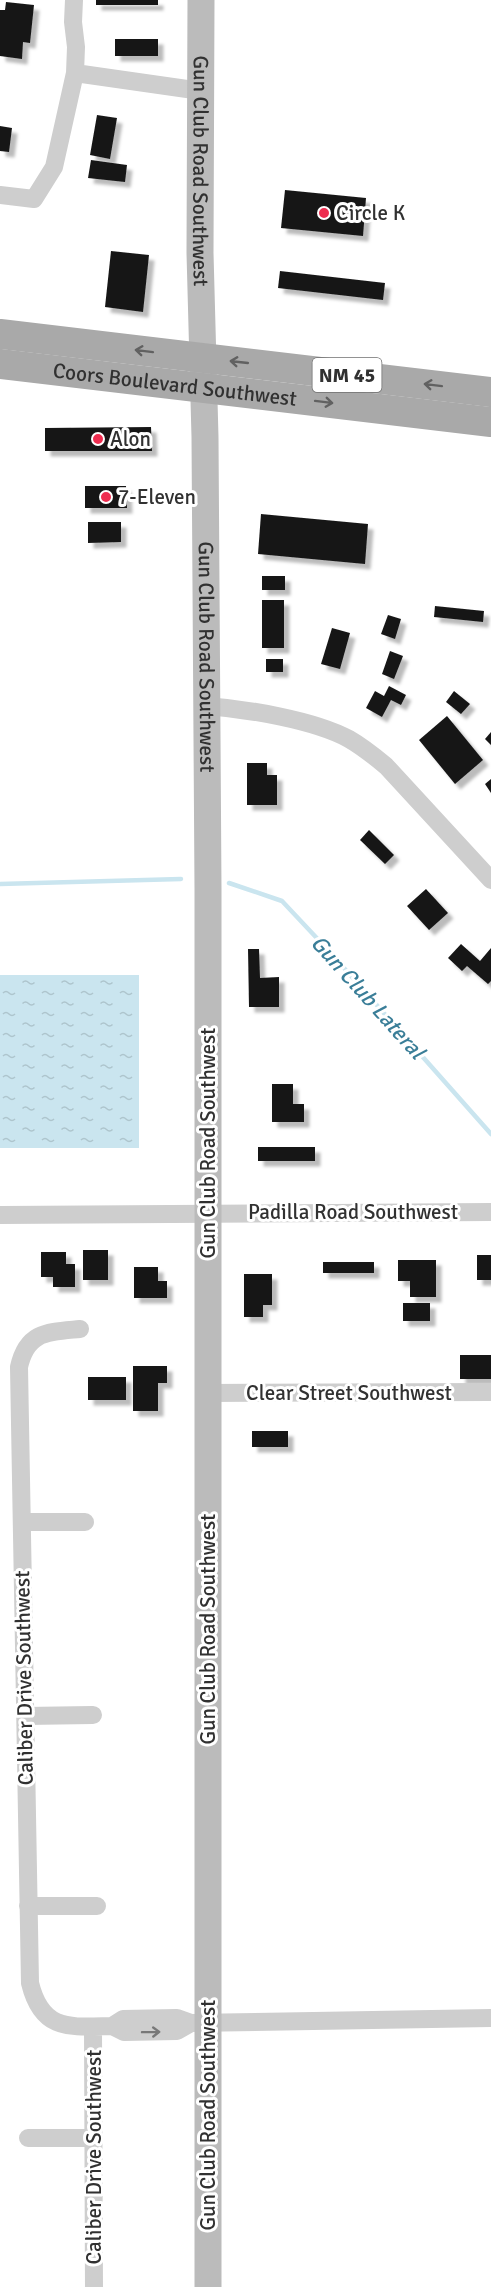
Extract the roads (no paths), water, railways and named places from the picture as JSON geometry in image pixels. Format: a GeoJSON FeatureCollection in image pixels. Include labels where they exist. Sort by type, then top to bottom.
{"type":"FeatureCollection","features":[{"type":"Feature","properties":{"kind":"main road","name":"Coors Boulevard Southwest"},"geometry":{"type":"LineString","coordinates":[[0,334],[491,392]]}},
{"type":"Feature","properties":{"kind":"main road","name":"Coors Boulevard Southwest"},"geometry":{"type":"LineString","coordinates":[[0,364],[491,422]]}},
{"type":"Feature","properties":{"kind":"street"},"geometry":{"type":"LineString","coordinates":[[0,195],[34,199],[54,167],[75,73],[74,0]]}},
{"type":"Feature","properties":{"kind":"street","name":"Gun Club Road Southwest"},"geometry":{"type":"LineString","coordinates":[[201,0],[206,706],[207,1393],[199,2023],[208,2287]]}},
{"type":"Feature","properties":{"kind":"street"},"geometry":{"type":"LineString","coordinates":[[75,73],[201,91]]}},
{"type":"Feature","properties":{"kind":"street"},"geometry":{"type":"LineString","coordinates":[[206,706],[246,710],[319,727],[347,738],[386,766],[491,880]]}},
{"type":"Feature","properties":{"kind":"street","name":"Padilla Road Southwest"},"geometry":{"type":"LineString","coordinates":[[0,1215],[491,1212]]}},
{"type":"Feature","properties":{"kind":"street","name":"Caliber Drive Southwest"},"geometry":{"type":"LineString","coordinates":[[80,1329],[46,1333],[28,1343],[19,1367],[30,1983],[33,1998],[40,2010],[51,2020],[62,2024],[93,2027],[112,2026],[123,2019],[177,2018],[199,2023],[491,2018]]}},
{"type":"Feature","properties":{"kind":"street","name":"Clear Street Southwest"},"geometry":{"type":"LineString","coordinates":[[207,1393],[491,1392]]}},
{"type":"Feature","properties":{"kind":"street"},"geometry":{"type":"LineString","coordinates":[[22,1522],[86,1522]]}},
{"type":"Feature","properties":{"kind":"street"},"geometry":{"type":"LineString","coordinates":[[25,1716],[93,1715]]}},
{"type":"Feature","properties":{"kind":"street"},"geometry":{"type":"LineString","coordinates":[[28,1906],[97,1906]]}},
{"type":"Feature","properties":{"kind":"street","name":"Caliber Drive Southwest"},"geometry":{"type":"LineString","coordinates":[[93,2027],[94,2287]]}},
{"type":"Feature","properties":{"kind":"street"},"geometry":{"type":"LineString","coordinates":[[28,2138],[93,2138]]}},
{"type":"Feature","properties":{"kind":"water"},"geometry":{"type":"Polygon","coordinates":[[[0,975],[139,975],[139,1148],[0,1148],[0,975]]]}},
{"type":"Feature","properties":{"kind":"waterway","name":"Gun Club Lateral"},"geometry":{"type":"LineString","coordinates":[[0,884],[181,879]]}},
{"type":"Feature","properties":{"kind":"waterway","name":"Gun Club Lateral"},"geometry":{"type":"LineString","coordinates":[[229,883],[282,901],[491,1134]]}},
{"type":"Feature","properties":{"kind":"place","name":"Circle K"},"geometry":{"type":"Point","coordinates":[324,213]}},
{"type":"Feature","properties":{"kind":"place","name":"Alon"},"geometry":{"type":"Point","coordinates":[98,439]}},
{"type":"Feature","properties":{"kind":"place","name":"7-Eleven"},"geometry":{"type":"Point","coordinates":[106,497]}}]}
